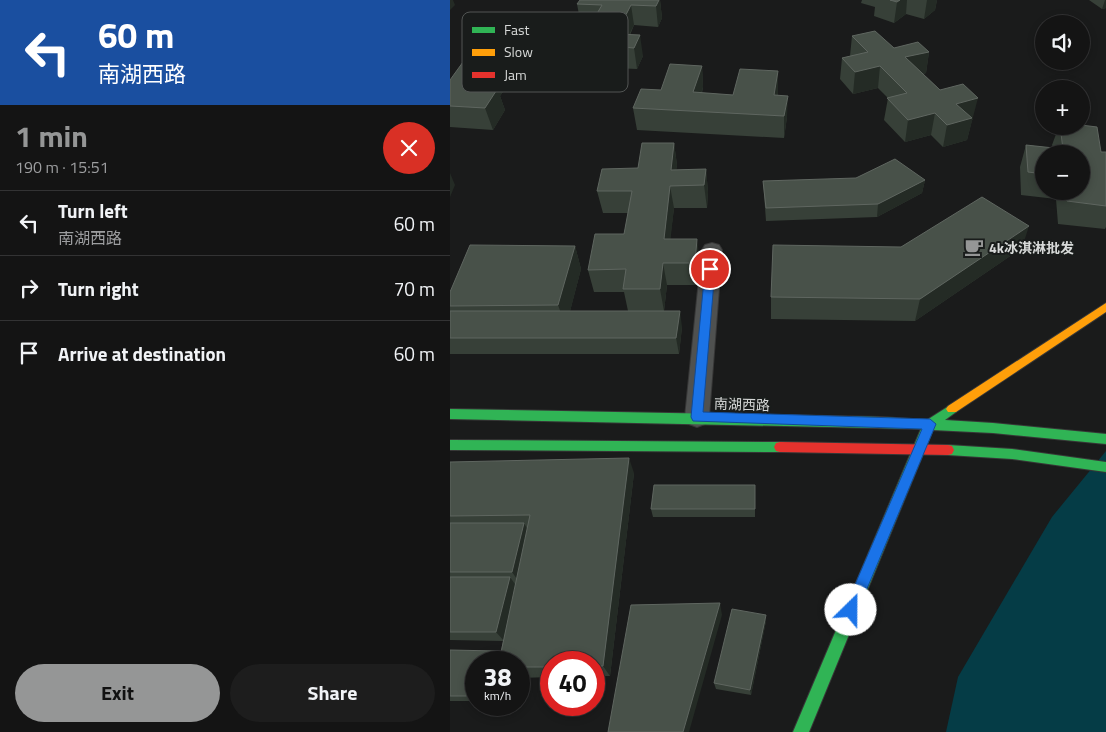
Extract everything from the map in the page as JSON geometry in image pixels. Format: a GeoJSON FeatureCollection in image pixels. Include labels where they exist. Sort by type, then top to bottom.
{"type":"FeatureCollection","features":[{"type":"Feature","properties":{"kind":"main road"},"geometry":{"type":"LineString","coordinates":[[801,732],[918,448],[930,424],[1106,308]]}},
{"type":"Feature","properties":{"kind":"main road","name":"南湖西路"},"geometry":{"type":"LineString","coordinates":[[450,414],[697,417],[930,424],[1033,429],[1106,439]]}},
{"type":"Feature","properties":{"kind":"main road"},"geometry":{"type":"LineString","coordinates":[[450,445],[918,448],[1012,454],[1106,467]]}},
{"type":"Feature","properties":{"kind":"street"},"geometry":{"type":"LineString","coordinates":[[697,417],[712,250]]}},
{"type":"Feature","properties":{"kind":"water"},"geometry":{"type":"Polygon","coordinates":[[[1106,451],[1106,732],[946,732],[958,677],[1052,517],[1106,451]]]}},
{"type":"Feature","properties":{"kind":"building"},"geometry":{"type":"Polygon","coordinates":[[[580,0],[659,0],[656,6],[631,5],[627,12],[598,12],[602,5],[577,4],[580,0]]]}},
{"type":"Feature","properties":{"kind":"building"},"geometry":{"type":"Polygon","coordinates":[[[875,31],[894,48],[918,42],[929,52],[905,57],[940,90],[963,84],[978,98],[956,104],[972,118],[947,125],[935,113],[908,120],[887,98],[907,93],[880,66],[855,72],[842,58],[868,52],[852,36],[875,31]]]}},
{"type":"Feature","properties":{"kind":"building"},"geometry":{"type":"Polygon","coordinates":[[[628,34],[640,35],[634,48],[628,48],[628,34]]]}},
{"type":"Feature","properties":{"kind":"building"},"geometry":{"type":"Polygon","coordinates":[[[462,63],[462,92],[495,92],[485,108],[450,106],[450,80],[462,63]]]}},
{"type":"Feature","properties":{"kind":"building"},"geometry":{"type":"Polygon","coordinates":[[[670,64],[702,66],[693,92],[733,95],[740,69],[778,71],[774,95],[788,96],[784,116],[633,108],[641,89],[661,90],[670,64]]]}},
{"type":"Feature","properties":{"kind":"building"},"geometry":{"type":"Polygon","coordinates":[[[1090,126],[1097,127],[1101,152],[1106,152],[1106,206],[1067,201],[1090,200],[1090,145],[1062,145],[1061,135],[1090,135],[1090,126]]]}},
{"type":"Feature","properties":{"kind":"building"},"geometry":{"type":"Polygon","coordinates":[[[642,143],[674,143],[671,170],[706,169],[704,185],[670,186],[664,239],[697,239],[695,263],[663,263],[660,289],[623,289],[626,269],[588,270],[595,234],[624,234],[632,191],[597,191],[602,169],[638,168],[642,143]]]}},
{"type":"Feature","properties":{"kind":"building"},"geometry":{"type":"Polygon","coordinates":[[[1026,145],[1035,146],[1035,173],[1028,172],[1026,145]]]}},
{"type":"Feature","properties":{"kind":"building"},"geometry":{"type":"Polygon","coordinates":[[[895,159],[925,180],[878,204],[766,208],[763,181],[856,178],[895,159]]]}},
{"type":"Feature","properties":{"kind":"building"},"geometry":{"type":"Polygon","coordinates":[[[982,197],[1029,226],[920,299],[771,297],[773,245],[901,247],[982,197]]]}},
{"type":"Feature","properties":{"kind":"building"},"geometry":{"type":"Polygon","coordinates":[[[470,245],[575,246],[558,305],[450,306],[450,292],[470,245]]]}},
{"type":"Feature","properties":{"kind":"building"},"geometry":{"type":"Polygon","coordinates":[[[450,311],[680,311],[676,338],[450,338],[450,311]]]}},
{"type":"Feature","properties":{"kind":"building"},"geometry":{"type":"Polygon","coordinates":[[[629,458],[605,651],[540,651],[540,667],[530,667],[530,651],[501,651],[530,515],[450,516],[450,462],[629,458]]]}},
{"type":"Feature","properties":{"kind":"building"},"geometry":{"type":"Polygon","coordinates":[[[654,485],[755,485],[755,509],[651,509],[654,485]]]}},
{"type":"Feature","properties":{"kind":"building"},"geometry":{"type":"Polygon","coordinates":[[[450,523],[524,523],[512,572],[450,572],[450,523]]]}},
{"type":"Feature","properties":{"kind":"building"},"geometry":{"type":"Polygon","coordinates":[[[450,577],[510,577],[496,632],[450,632],[450,577]]]}},
{"type":"Feature","properties":{"kind":"building"},"geometry":{"type":"Polygon","coordinates":[[[720,603],[683,732],[608,732],[631,605],[720,603]]]}},
{"type":"Feature","properties":{"kind":"building"},"geometry":{"type":"Polygon","coordinates":[[[732,609],[766,615],[750,690],[714,683],[732,609]]]}},
{"type":"Feature","properties":{"kind":"building"},"geometry":{"type":"Polygon","coordinates":[[[450,650],[497,651],[465,651],[465,696],[450,696],[450,650]]]}},
{"type":"Feature","properties":{"kind":"traffic: fast"},"geometry":{"type":"LineString","coordinates":[[801,732],[918,448],[930,424],[952,409]]}},
{"type":"Feature","properties":{"kind":"traffic: fast"},"geometry":{"type":"LineString","coordinates":[[450,414],[881,422],[993,428],[1106,439]]}},
{"type":"Feature","properties":{"kind":"traffic: fast"},"geometry":{"type":"LineString","coordinates":[[450,445],[780,447]]}},
{"type":"Feature","properties":{"kind":"traffic: fast"},"geometry":{"type":"LineString","coordinates":[[948,450],[1012,454],[1106,467]]}},
{"type":"Feature","properties":{"kind":"traffic: slow"},"geometry":{"type":"LineString","coordinates":[[952,409],[1106,307]]}},
{"type":"Feature","properties":{"kind":"traffic: jam"},"geometry":{"type":"LineString","coordinates":[[780,447],[948,450]]}},
{"type":"Feature","properties":{"kind":"place","name":"4k冰淇淋批发"},"geometry":{"type":"Point","coordinates":[974,247]}},
{"type":"Feature","properties":{"kind":"route"},"geometry":{"type":"LineString","coordinates":[[710,269],[697,417],[930,424],[918,448],[851,610]]}}]}
